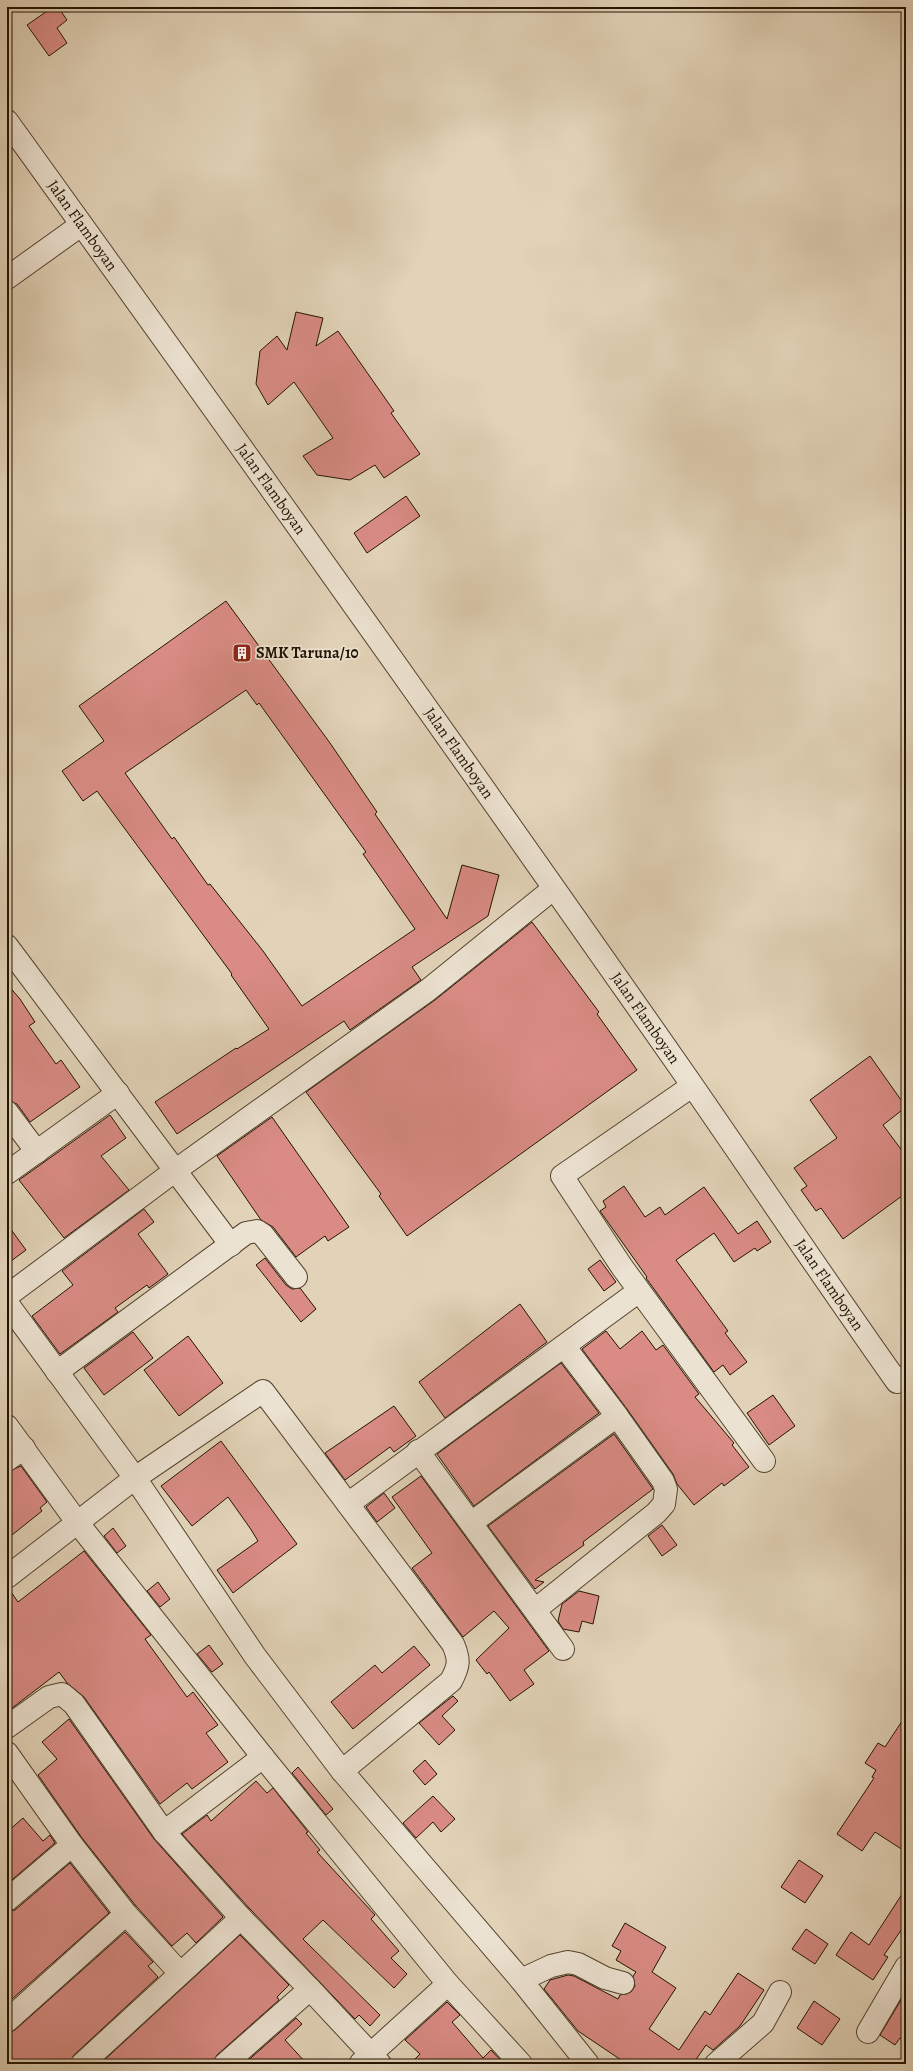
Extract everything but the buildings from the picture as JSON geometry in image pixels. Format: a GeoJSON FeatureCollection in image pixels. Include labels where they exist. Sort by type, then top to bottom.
{"type":"FeatureCollection","features":[{"type":"Feature","properties":{"kind":"street","name":"Jalan Flamboyan"},"geometry":{"type":"LineString","coordinates":[[7,121],[202,392],[553,889],[692,1086],[813,1263],[897,1382],[906,1376]]}},
{"type":"Feature","properties":{"kind":"street"},"geometry":{"type":"LineString","coordinates":[[7,278],[81,225]]}},
{"type":"Feature","properties":{"kind":"street"},"geometry":{"type":"LineString","coordinates":[[7,1296],[176,1170],[428,990],[553,889]]}},
{"type":"Feature","properties":{"kind":"street"},"geometry":{"type":"LineString","coordinates":[[7,946],[231,1245]]}},
{"type":"Feature","properties":{"kind":"street"},"geometry":{"type":"LineString","coordinates":[[692,1086],[562,1176],[639,1291],[764,1461]]}},
{"type":"Feature","properties":{"kind":"street"},"geometry":{"type":"LineString","coordinates":[[7,1173],[118,1093]]}},
{"type":"Feature","properties":{"kind":"street"},"geometry":{"type":"LineString","coordinates":[[7,1112],[37,1152]]}},
{"type":"Feature","properties":{"kind":"street"},"geometry":{"type":"LineString","coordinates":[[57,1372],[246,1233],[257,1232],[263,1235],[296,1277]]}},
{"type":"Feature","properties":{"kind":"street"},"geometry":{"type":"LineString","coordinates":[[348,1504],[418,1451],[639,1291]]}},
{"type":"Feature","properties":{"kind":"street"},"geometry":{"type":"LineString","coordinates":[[7,1303],[135,1478],[255,1656],[342,1771],[521,1980],[588,2064]]}},
{"type":"Feature","properties":{"kind":"street"},"geometry":{"type":"LineString","coordinates":[[535,1610],[664,1504],[666,1489],[663,1481],[617,1416],[564,1346]]}},
{"type":"Feature","properties":{"kind":"street"},"geometry":{"type":"LineString","coordinates":[[7,1577],[135,1478],[264,1391],[452,1644],[458,1656],[457,1669],[451,1681],[342,1771]]}},
{"type":"Feature","properties":{"kind":"street"},"geometry":{"type":"LineString","coordinates":[[471,1523],[617,1416]]}},
{"type":"Feature","properties":{"kind":"street"},"geometry":{"type":"LineString","coordinates":[[7,1426],[16,1454],[77,1522],[263,1757],[448,1984],[522,2064]]}},
{"type":"Feature","properties":{"kind":"street"},"geometry":{"type":"LineString","coordinates":[[418,1451],[563,1649]]}},
{"type":"Feature","properties":{"kind":"street"},"geometry":{"type":"LineString","coordinates":[[7,1727],[49,1697],[62,1694],[68,1698],[74,1704],[164,1832],[241,1918],[310,1989],[370,2061],[448,1984]]}},
{"type":"Feature","properties":{"kind":"street"},"geometry":{"type":"LineString","coordinates":[[7,1753],[72,1845],[126,1914],[180,1973]]}},
{"type":"Feature","properties":{"kind":"street"},"geometry":{"type":"LineString","coordinates":[[164,1832],[263,1757]]}},
{"type":"Feature","properties":{"kind":"street"},"geometry":{"type":"LineString","coordinates":[[7,1900],[72,1845]]}},
{"type":"Feature","properties":{"kind":"street"},"geometry":{"type":"LineString","coordinates":[[9,2015],[126,1914]]}},
{"type":"Feature","properties":{"kind":"street"},"geometry":{"type":"LineString","coordinates":[[82,2064],[241,1918]]}},
{"type":"Feature","properties":{"kind":"street"},"geometry":{"type":"LineString","coordinates":[[521,1980],[551,1966],[568,1962],[578,1964],[606,1978],[623,1983]]}},
{"type":"Feature","properties":{"kind":"street"},"geometry":{"type":"LineString","coordinates":[[868,2032],[906,1967]]}},
{"type":"Feature","properties":{"kind":"street"},"geometry":{"type":"LineString","coordinates":[[225,2064],[310,1989]]}},
{"type":"Feature","properties":{"kind":"street"},"geometry":{"type":"LineString","coordinates":[[716,2064],[763,2023],[780,1992]]}},
{"type":"Feature","properties":{"kind":"place","name":"SMK Taruna/10"},"geometry":{"type":"Point","coordinates":[242,653]}}]}
